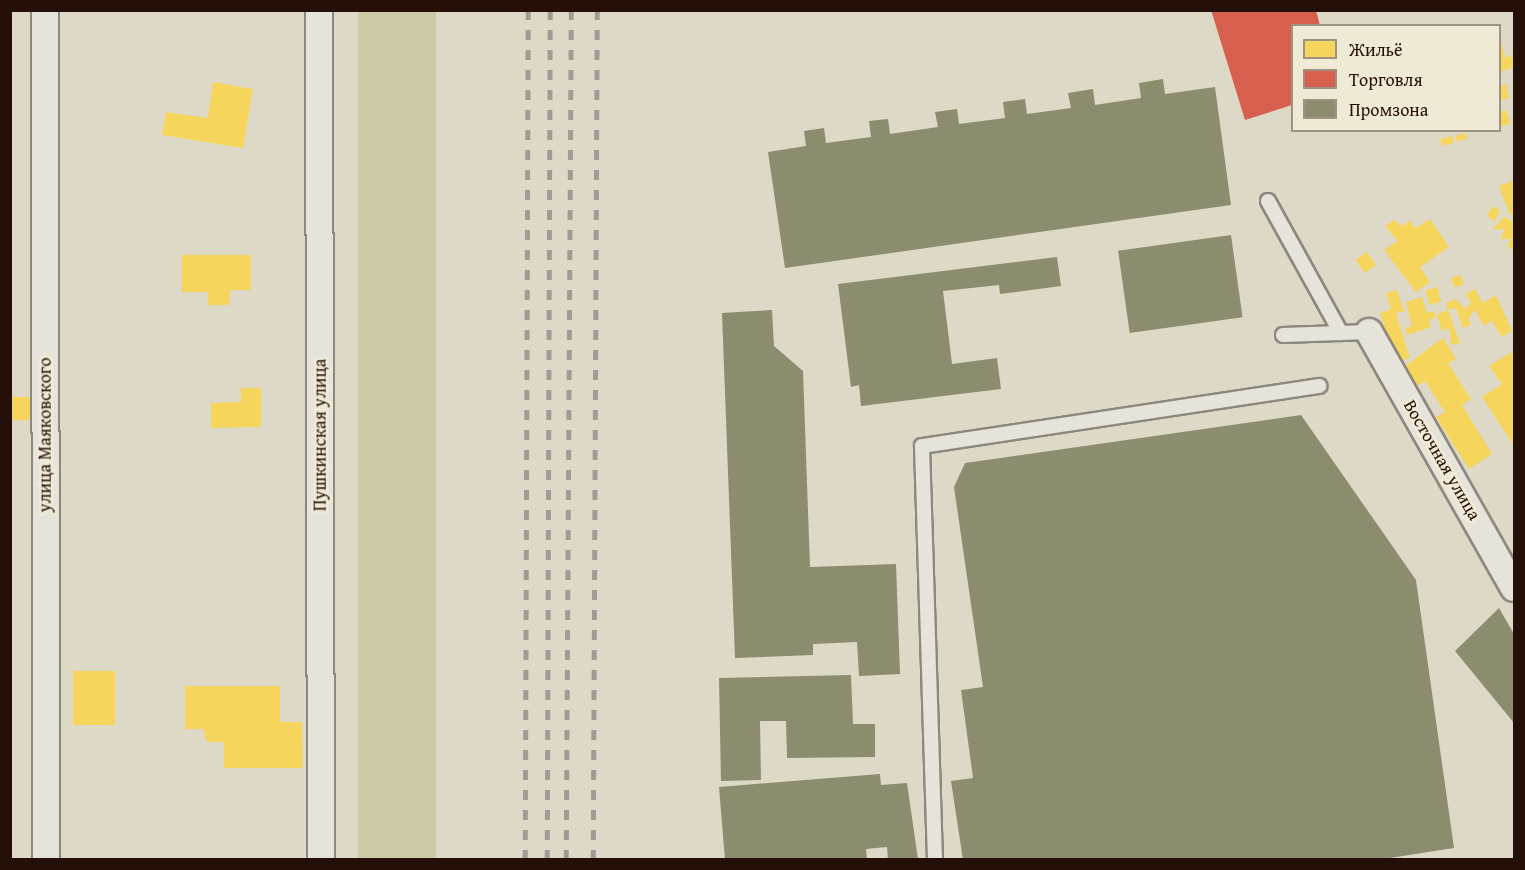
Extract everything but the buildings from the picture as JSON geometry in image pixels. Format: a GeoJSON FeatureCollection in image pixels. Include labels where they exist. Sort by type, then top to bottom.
{"type":"FeatureCollection","features":[{"type":"Feature","properties":{"kind":"street","name":"улица Маяковского"},"geometry":{"type":"LineString","coordinates":[[45,10],[46,860]]}},
{"type":"Feature","properties":{"kind":"street","name":"Пушкинская улица"},"geometry":{"type":"LineString","coordinates":[[319,10],[321,860]]}},
{"type":"Feature","properties":{"kind":"street","name":"Восточная улица"},"geometry":{"type":"LineString","coordinates":[[1369,332],[1515,588]]}},
{"type":"Feature","properties":{"kind":"lane"},"geometry":{"type":"LineString","coordinates":[[1268,201],[1341,333]]}},
{"type":"Feature","properties":{"kind":"lane"},"geometry":{"type":"LineString","coordinates":[[1283,335],[1369,332]]}},
{"type":"Feature","properties":{"kind":"lane"},"geometry":{"type":"LineString","coordinates":[[935,860],[922,446],[1320,387]]}},
{"type":"Feature","properties":{"kind":"green space"},"geometry":{"type":"Polygon","coordinates":[[[358,11],[436,11],[436,859],[358,859],[358,11]]]}},
{"type":"Feature","properties":{"kind":"railway"},"geometry":{"type":"LineString","coordinates":[[525,860],[528,10]]}},
{"type":"Feature","properties":{"kind":"railway"},"geometry":{"type":"LineString","coordinates":[[547,860],[550,10]]}},
{"type":"Feature","properties":{"kind":"railway"},"geometry":{"type":"LineString","coordinates":[[566,860],[571,10]]}},
{"type":"Feature","properties":{"kind":"railway"},"geometry":{"type":"LineString","coordinates":[[593,860],[597,10]]}}]}
